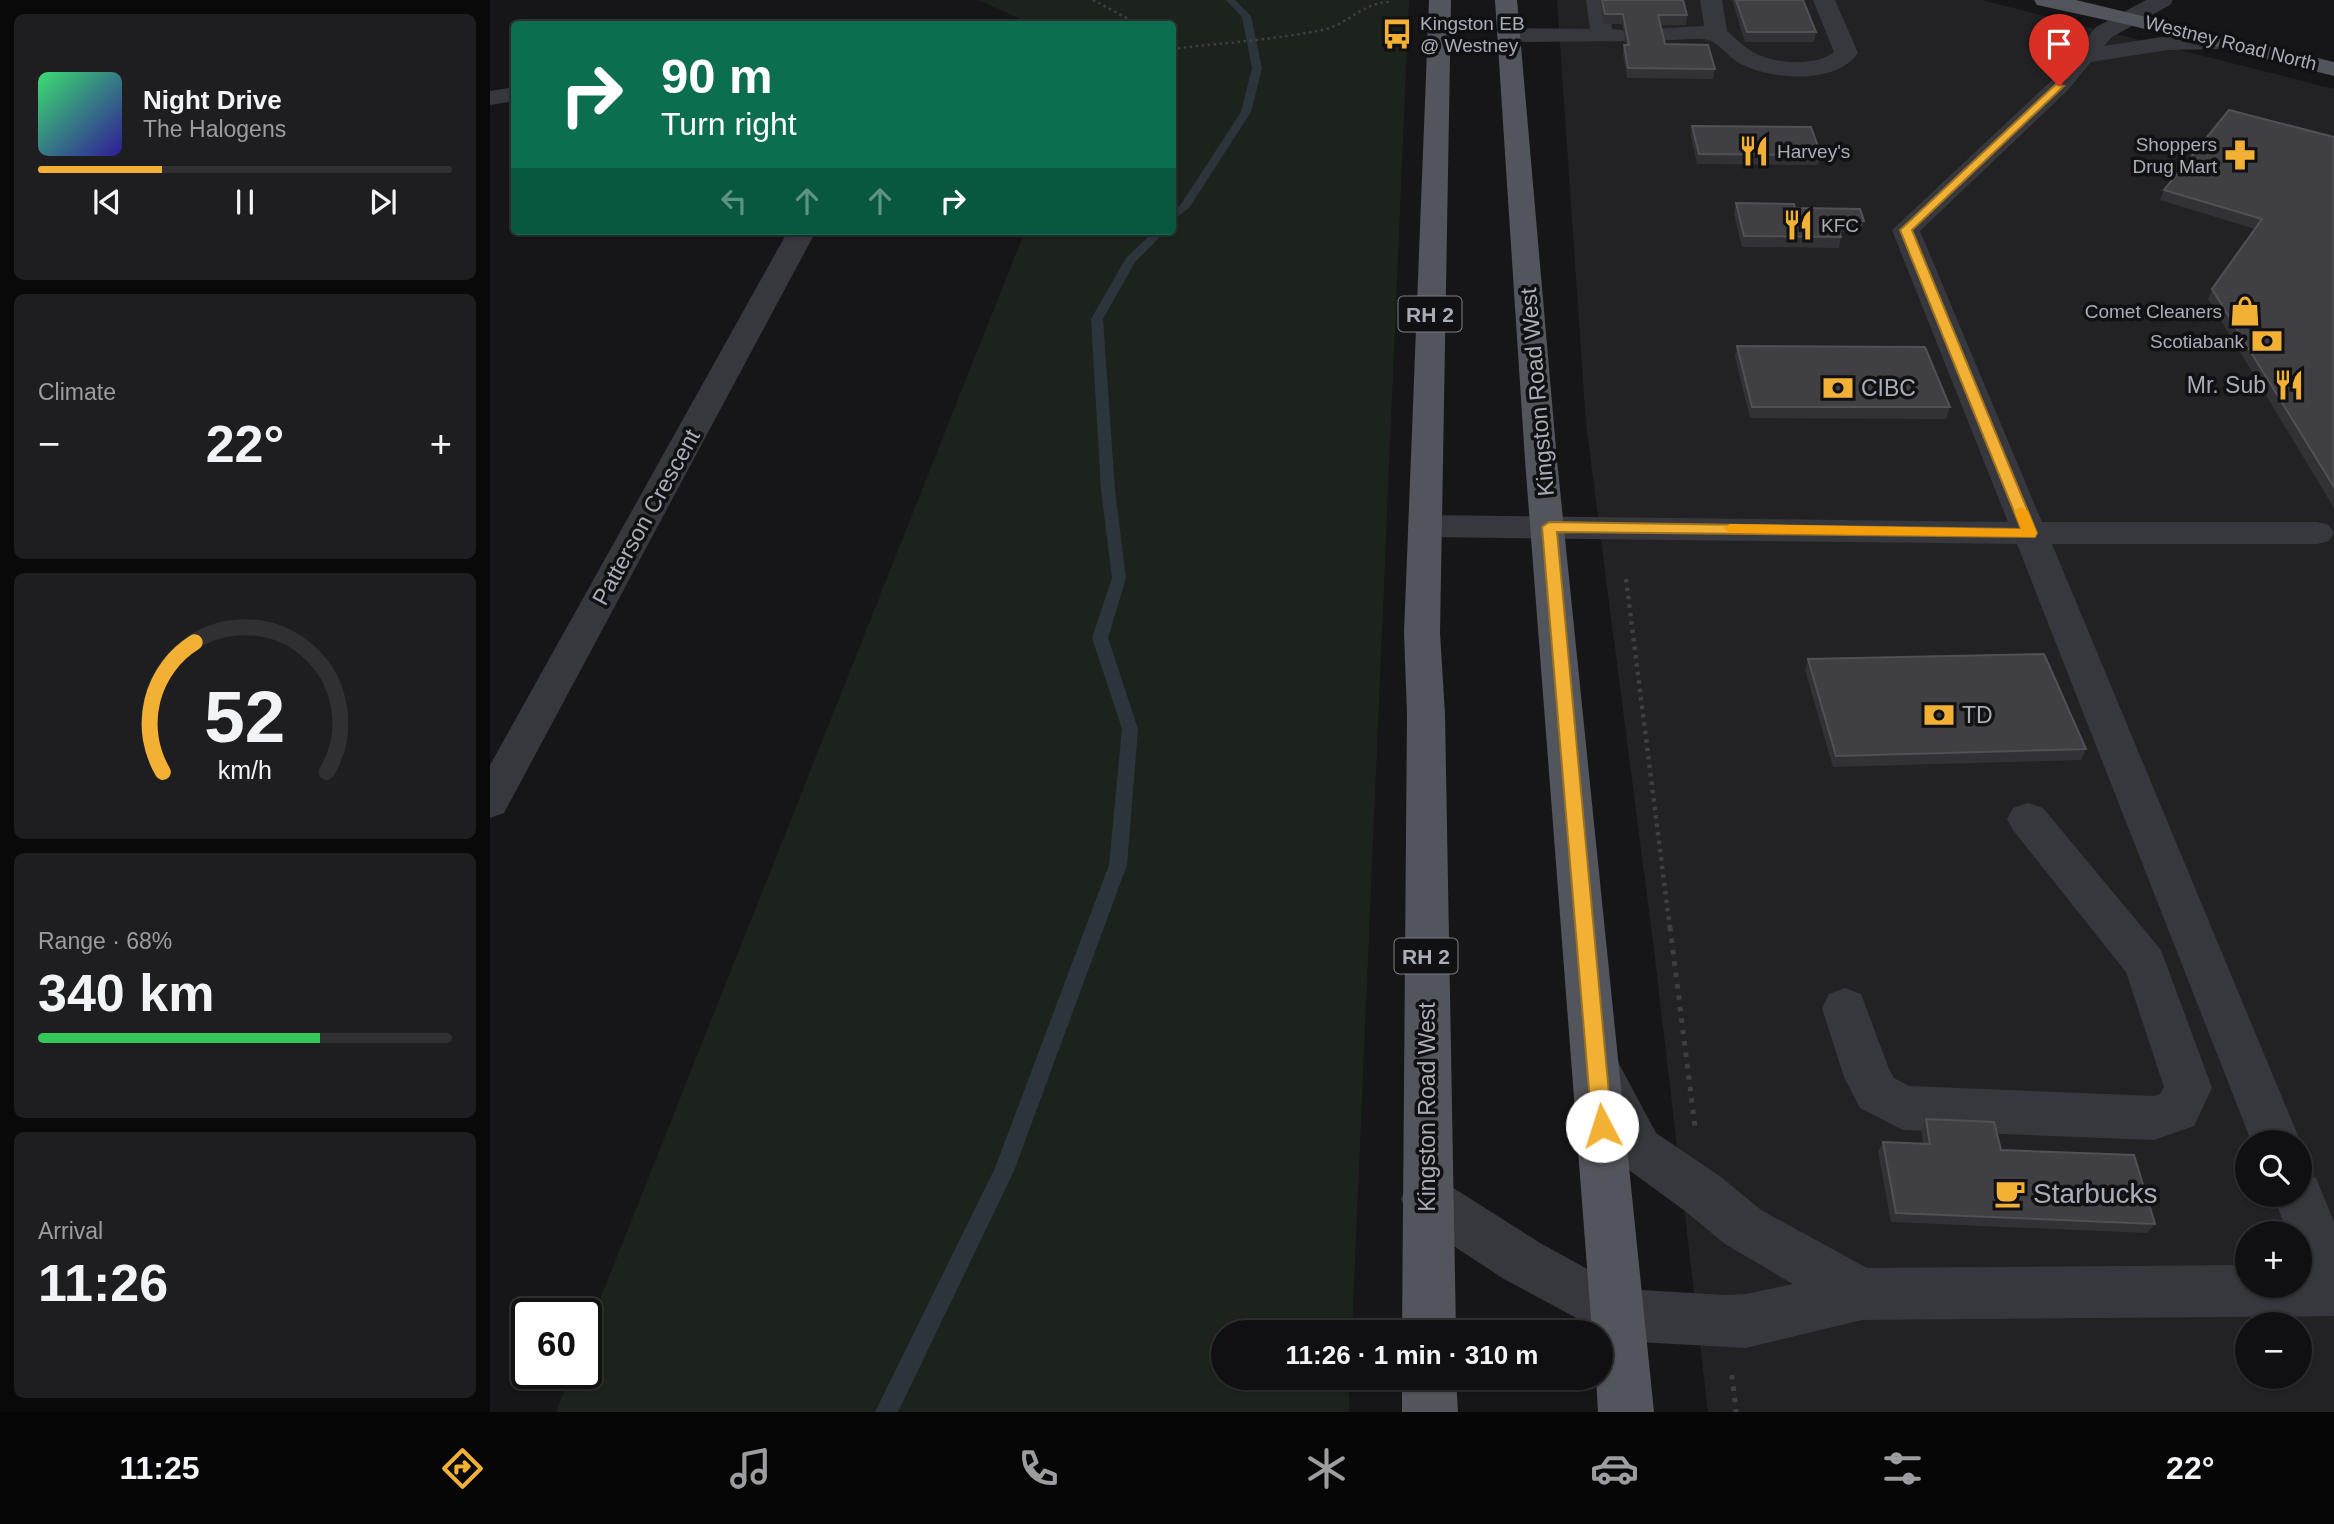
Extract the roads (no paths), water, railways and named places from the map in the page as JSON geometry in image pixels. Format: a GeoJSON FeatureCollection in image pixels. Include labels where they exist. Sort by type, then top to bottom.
{"type":"FeatureCollection","features":[{"type":"Feature","properties":{"kind":"main road","name":"Kingston Road West"},"geometry":{"type":"LineString","coordinates":[[1429,1320],[1426,1199],[1426,714],[1422,633],[1440,0]]}},
{"type":"Feature","properties":{"kind":"main road","name":"Westney Road North"},"geometry":{"type":"LineString","coordinates":[[2045,0],[2149,5],[2294,36]]}},
{"type":"Feature","properties":{"kind":"main road","name":"Westney Road North"},"geometry":{"type":"LineString","coordinates":[[2149,5],[2224,42],[2334,69]]}},
{"type":"Feature","properties":{"kind":"main road","name":"Kingston Road West"},"geometry":{"type":"LineString","coordinates":[[1510,12],[1541,460],[1598,1072],[1626,1412]]}},
{"type":"Feature","properties":{"kind":"main road"},"geometry":{"type":"LineString","coordinates":[[1429,1390],[1430,1412]]}},
{"type":"Feature","properties":{"kind":"street"},"geometry":{"type":"LineString","coordinates":[[1597,0],[1602,36]]}},
{"type":"Feature","properties":{"kind":"street"},"geometry":{"type":"LineString","coordinates":[[1711,0],[1716,33]]}},
{"type":"Feature","properties":{"kind":"street"},"geometry":{"type":"LineString","coordinates":[[1660,34],[1716,33],[1747,59],[1770,67],[1796,69],[1829,64],[1843,57],[1846,52],[1824,0]]}},
{"type":"Feature","properties":{"kind":"street"},"geometry":{"type":"LineString","coordinates":[[2149,5],[2104,32],[2059,86],[1906,230],[2272,1130]]}},
{"type":"Feature","properties":{"kind":"street"},"geometry":{"type":"LineString","coordinates":[[1510,12],[1602,36],[1625,36]]}},
{"type":"Feature","properties":{"kind":"street"},"geometry":{"type":"LineString","coordinates":[[2081,57],[2168,43],[2224,42]]}},
{"type":"Feature","properties":{"kind":"street"},"geometry":{"type":"LineString","coordinates":[[490,98],[511,94]]}},
{"type":"Feature","properties":{"kind":"street","name":"Patterson Crescent"},"geometry":{"type":"LineString","coordinates":[[490,802],[800,235]]}},
{"type":"Feature","properties":{"kind":"street"},"geometry":{"type":"LineString","coordinates":[[1425,526],[2030,533],[2317,533]]}},
{"type":"Feature","properties":{"kind":"street"},"geometry":{"type":"LineString","coordinates":[[1845,1008],[1868,1077],[1877,1093],[1903,1108],[2154,1118],[2177,1110],[2188,1088],[2144,963],[2028,820]]}},
{"type":"Feature","properties":{"kind":"street"},"geometry":{"type":"LineString","coordinates":[[1598,1072],[1639,1149],[1703,1194],[1743,1227],[1862,1294]]}},
{"type":"Feature","properties":{"kind":"street"},"geometry":{"type":"LineString","coordinates":[[1426,1199],[1522,1261],[1619,1315],[1725,1322],[1746,1321],[1862,1294],[2334,1288],[2303,1207]]}},
{"type":"Feature","properties":{"kind":"waterway"},"geometry":{"type":"LineString","coordinates":[[1176,214],[1185,206],[1246,112],[1257,68],[1246,16],[1230,0]]}},
{"type":"Feature","properties":{"kind":"waterway"},"geometry":{"type":"LineString","coordinates":[[886,1412],[1004,1171],[1118,865],[1130,729],[1100,638],[1119,578],[1108,490],[1097,319],[1130,260],[1156,235]]}},
{"type":"Feature","properties":{"kind":"place","name":"Kingston EB @ Westney"},"geometry":{"type":"Point","coordinates":[1397,34]}},
{"type":"Feature","properties":{"kind":"place","name":"Harvey's"},"geometry":{"type":"Point","coordinates":[1754,151]}},
{"type":"Feature","properties":{"kind":"place","name":"Shoppers Drug Mart"},"geometry":{"type":"Point","coordinates":[2240,155]}},
{"type":"Feature","properties":{"kind":"place","name":"KFC"},"geometry":{"type":"Point","coordinates":[1798,225]}},
{"type":"Feature","properties":{"kind":"place","name":"Comet Cleaners"},"geometry":{"type":"Point","coordinates":[2245,311]}},
{"type":"Feature","properties":{"kind":"place","name":"Scotiabank"},"geometry":{"type":"Point","coordinates":[2267,341]}},
{"type":"Feature","properties":{"kind":"place","name":"Mr. Sub"},"geometry":{"type":"Point","coordinates":[2289,385]}},
{"type":"Feature","properties":{"kind":"place","name":"CIBC"},"geometry":{"type":"Point","coordinates":[1838,388]}},
{"type":"Feature","properties":{"kind":"place","name":"TD"},"geometry":{"type":"Point","coordinates":[1939,715]}},
{"type":"Feature","properties":{"kind":"place","name":"Starbucks"},"geometry":{"type":"Point","coordinates":[2010,1193]}}]}
